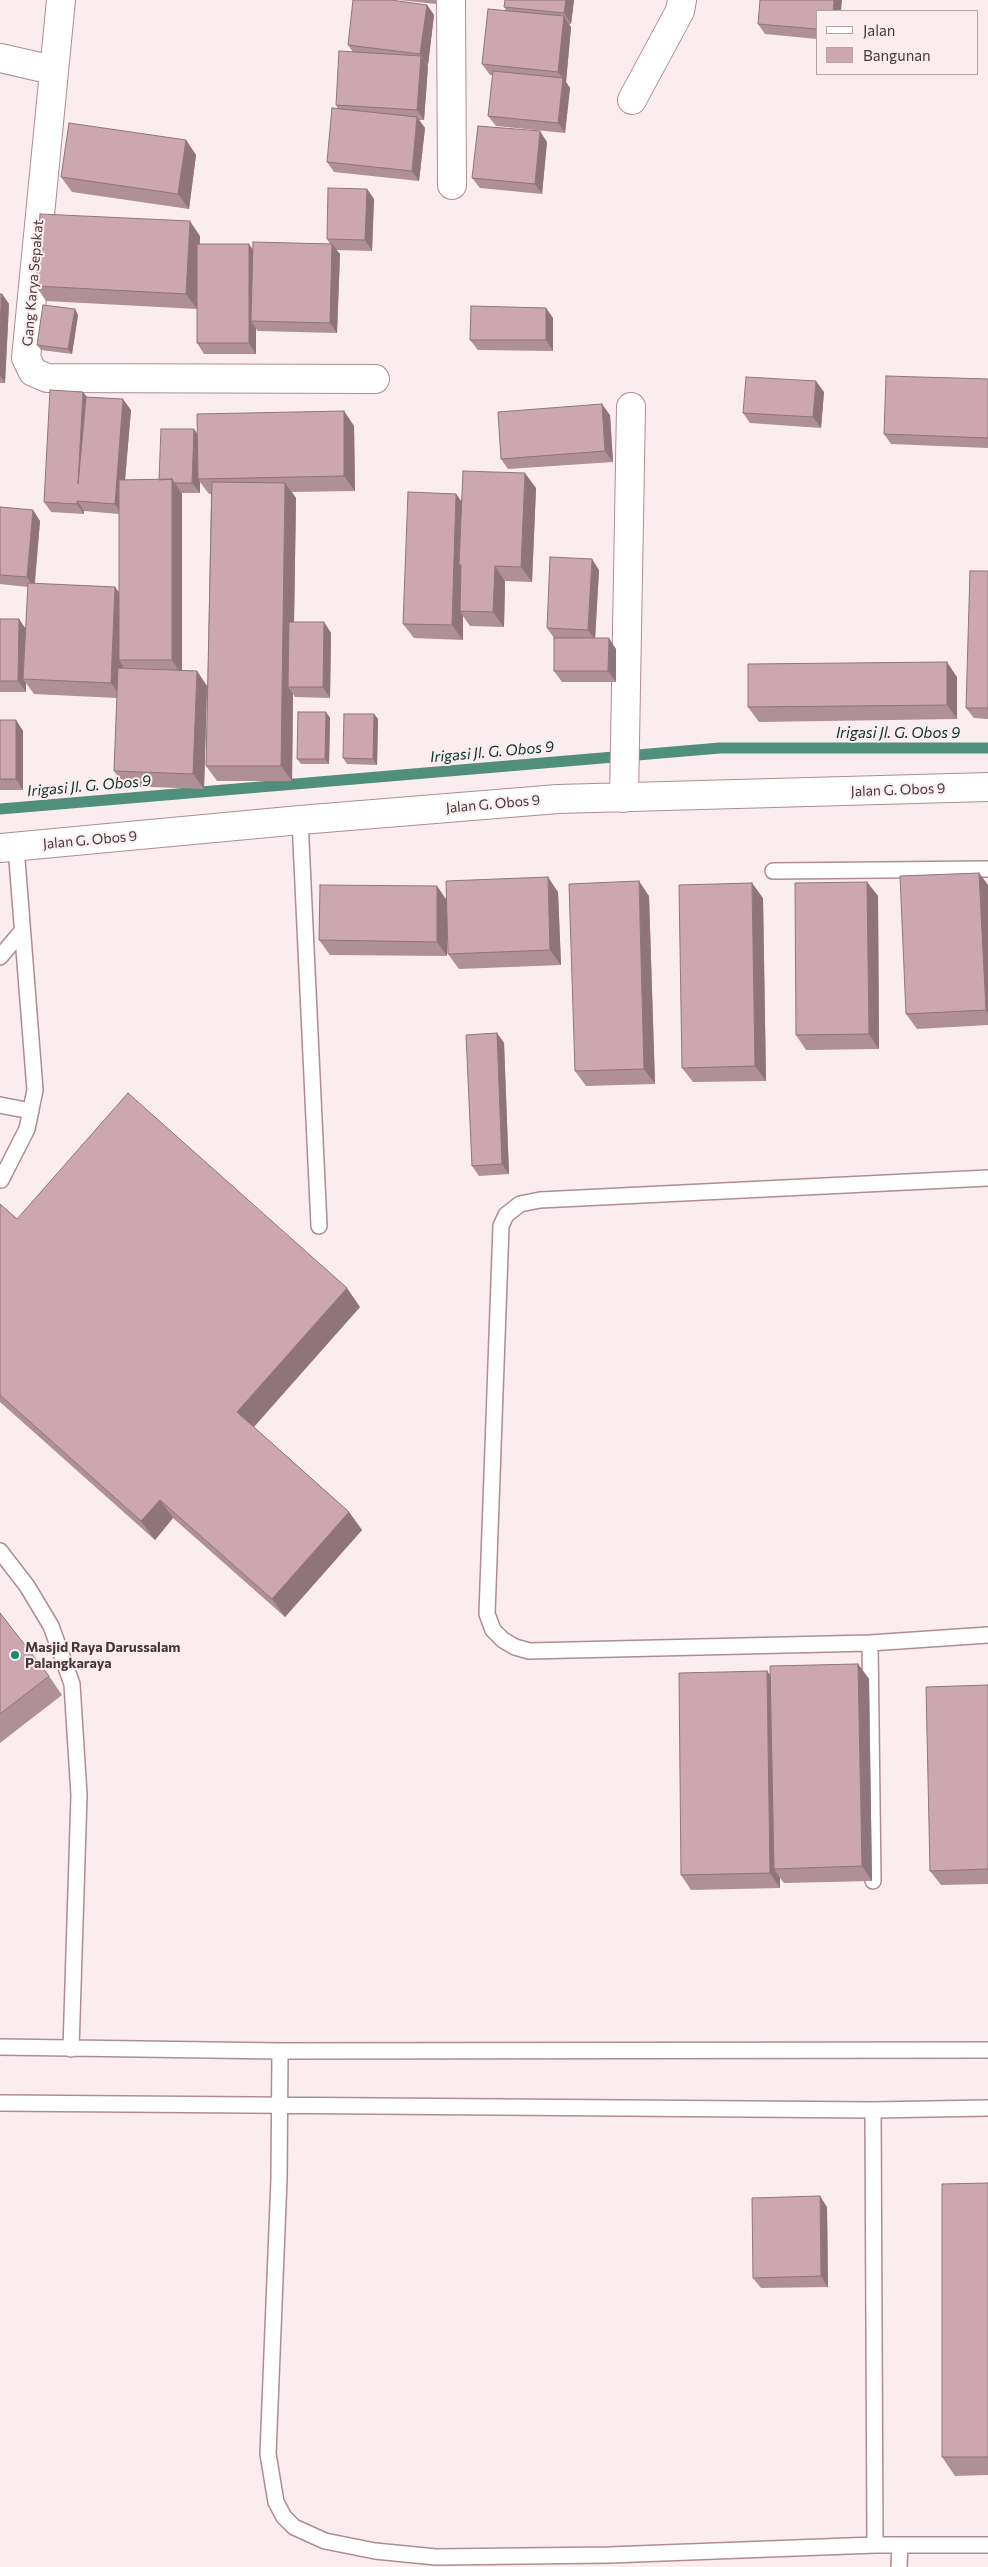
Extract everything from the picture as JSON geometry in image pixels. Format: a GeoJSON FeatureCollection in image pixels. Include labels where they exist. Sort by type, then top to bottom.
{"type":"FeatureCollection","features":[{"type":"Feature","properties":{"kind":"street","name":"Gang Karya Sepakat"},"geometry":{"type":"LineString","coordinates":[[61,0],[26,358],[34,372],[47,378],[375,379]]}},
{"type":"Feature","properties":{"kind":"street"},"geometry":{"type":"LineString","coordinates":[[451,0],[452,185]]}},
{"type":"Feature","properties":{"kind":"street"},"geometry":{"type":"LineString","coordinates":[[632,100],[680,11],[682,0]]}},
{"type":"Feature","properties":{"kind":"street"},"geometry":{"type":"LineString","coordinates":[[0,58],[54,70]]}},
{"type":"Feature","properties":{"kind":"street"},"geometry":{"type":"LineString","coordinates":[[624,798],[632,407]]}},
{"type":"Feature","properties":{"kind":"street","name":"Jalan G. Obos 9"},"geometry":{"type":"LineString","coordinates":[[8,847],[300,820],[558,799],[988,787]]}},
{"type":"Feature","properties":{"kind":"lane"},"geometry":{"type":"LineString","coordinates":[[300,820],[319,1226]]}},
{"type":"Feature","properties":{"kind":"lane"},"geometry":{"type":"LineString","coordinates":[[1,1180],[27,1129],[34,1090],[34,1069],[22,931],[8,847]]}},
{"type":"Feature","properties":{"kind":"lane"},"geometry":{"type":"LineString","coordinates":[[773,871],[988,869]]}},
{"type":"Feature","properties":{"kind":"lane"},"geometry":{"type":"LineString","coordinates":[[0,957],[22,931]]}},
{"type":"Feature","properties":{"kind":"lane"},"geometry":{"type":"LineString","coordinates":[[0,1105],[31,1111]]}},
{"type":"Feature","properties":{"kind":"lane"},"geometry":{"type":"LineString","coordinates":[[988,1178],[540,1200],[520,1204],[506,1215],[501,1226],[487,1614],[493,1630],[515,1648],[529,1651],[870,1643],[988,1635]]}},
{"type":"Feature","properties":{"kind":"lane"},"geometry":{"type":"LineString","coordinates":[[0,1551],[27,1586],[51,1626],[72,1684],[79,1795],[71,2049]]}},
{"type":"Feature","properties":{"kind":"lane"},"geometry":{"type":"LineString","coordinates":[[870,1643],[873,1881]]}},
{"type":"Feature","properties":{"kind":"lane"},"geometry":{"type":"LineString","coordinates":[[0,2047],[280,2051],[988,2050]]}},
{"type":"Feature","properties":{"kind":"lane"},"geometry":{"type":"LineString","coordinates":[[280,2051],[280,2103],[268,2454],[276,2502],[284,2517],[294,2526],[325,2541],[375,2551],[436,2557],[609,2556],[875,2545],[988,2545]]}},
{"type":"Feature","properties":{"kind":"lane"},"geometry":{"type":"LineString","coordinates":[[0,2103],[280,2103],[873,2110],[988,2108]]}},
{"type":"Feature","properties":{"kind":"lane"},"geometry":{"type":"LineString","coordinates":[[873,2110],[875,2545]]}},
{"type":"Feature","properties":{"kind":"lane"},"geometry":{"type":"LineString","coordinates":[[899,2567],[900,2545]]}},
{"type":"Feature","properties":{"kind":"lane"},"geometry":{"type":"LineString","coordinates":[[436,2557],[448,2567]]}},
{"type":"Feature","properties":{"kind":"building"},"geometry":{"type":"Polygon","coordinates":[[[353,0],[391,0],[427,5],[420,54],[348,45],[353,0]]]}},
{"type":"Feature","properties":{"kind":"building"},"geometry":{"type":"Polygon","coordinates":[[[505,0],[566,0],[564,13],[504,7],[505,0]]]}},
{"type":"Feature","properties":{"kind":"building"},"geometry":{"type":"Polygon","coordinates":[[[760,0],[834,0],[833,10],[816,10],[816,29],[758,24],[760,0]]]}},
{"type":"Feature","properties":{"kind":"building"},"geometry":{"type":"Polygon","coordinates":[[[488,9],[564,16],[558,72],[482,64],[488,9]]]}},
{"type":"Feature","properties":{"kind":"building"},"geometry":{"type":"Polygon","coordinates":[[[339,51],[421,56],[417,110],[336,105],[339,51]]]}},
{"type":"Feature","properties":{"kind":"building"},"geometry":{"type":"Polygon","coordinates":[[[493,71],[563,78],[558,123],[488,116],[493,71]]]}},
{"type":"Feature","properties":{"kind":"building"},"geometry":{"type":"Polygon","coordinates":[[[332,108],[417,117],[412,171],[327,162],[332,108]]]}},
{"type":"Feature","properties":{"kind":"building"},"geometry":{"type":"Polygon","coordinates":[[[69,123],[186,140],[178,194],[61,177],[69,123]]]}},
{"type":"Feature","properties":{"kind":"building"},"geometry":{"type":"Polygon","coordinates":[[[478,126],[540,131],[535,184],[472,178],[478,126]]]}},
{"type":"Feature","properties":{"kind":"building"},"geometry":{"type":"Polygon","coordinates":[[[328,188],[367,189],[365,240],[327,239],[328,188]]]}},
{"type":"Feature","properties":{"kind":"building"},"geometry":{"type":"Polygon","coordinates":[[[40,214],[190,221],[186,294],[36,286],[40,214]]]}},
{"type":"Feature","properties":{"kind":"building"},"geometry":{"type":"Polygon","coordinates":[[[253,242],[332,244],[330,323],[251,321],[253,242]]]}},
{"type":"Feature","properties":{"kind":"building"},"geometry":{"type":"Polygon","coordinates":[[[197,244],[249,244],[249,343],[197,343],[197,244]]]}},
{"type":"Feature","properties":{"kind":"building"},"geometry":{"type":"Polygon","coordinates":[[[0,294],[2,294],[0,326],[0,294]]]}},
{"type":"Feature","properties":{"kind":"building"},"geometry":{"type":"Polygon","coordinates":[[[43,305],[75,309],[68,349],[37,345],[43,305]]]}},
{"type":"Feature","properties":{"kind":"building"},"geometry":{"type":"Polygon","coordinates":[[[471,306],[546,308],[546,340],[470,340],[471,306]]]}},
{"type":"Feature","properties":{"kind":"building"},"geometry":{"type":"Polygon","coordinates":[[[886,376],[988,379],[988,438],[884,434],[886,376]]]}},
{"type":"Feature","properties":{"kind":"building"},"geometry":{"type":"Polygon","coordinates":[[[746,377],[816,381],[813,417],[743,413],[746,377]]]}},
{"type":"Feature","properties":{"kind":"building"},"geometry":{"type":"Polygon","coordinates":[[[50,390],[83,392],[78,484],[86,397],[123,399],[115,504],[77,501],[77,504],[44,502],[50,390]]]}},
{"type":"Feature","properties":{"kind":"building"},"geometry":{"type":"Polygon","coordinates":[[[602,404],[605,451],[501,459],[498,412],[602,404]]]}},
{"type":"Feature","properties":{"kind":"building"},"geometry":{"type":"Polygon","coordinates":[[[344,411],[344,476],[198,479],[197,414],[344,411]]]}},
{"type":"Feature","properties":{"kind":"building"},"geometry":{"type":"Polygon","coordinates":[[[161,429],[194,429],[192,483],[174,483],[172,479],[159,480],[161,429]]]}},
{"type":"Feature","properties":{"kind":"building"},"geometry":{"type":"Polygon","coordinates":[[[463,471],[525,473],[521,567],[495,566],[493,612],[460,611],[461,565],[459,565],[463,471]]]}},
{"type":"Feature","properties":{"kind":"building"},"geometry":{"type":"Polygon","coordinates":[[[172,479],[172,660],[119,660],[119,480],[172,479]]]}},
{"type":"Feature","properties":{"kind":"building"},"geometry":{"type":"Polygon","coordinates":[[[212,482],[285,483],[281,766],[206,766],[212,482]]]}},
{"type":"Feature","properties":{"kind":"building"},"geometry":{"type":"Polygon","coordinates":[[[408,492],[456,494],[452,625],[403,624],[408,492]]]}},
{"type":"Feature","properties":{"kind":"building"},"geometry":{"type":"Polygon","coordinates":[[[0,507],[33,510],[27,577],[0,575],[0,507]]]}},
{"type":"Feature","properties":{"kind":"building"},"geometry":{"type":"Polygon","coordinates":[[[550,557],[592,559],[588,630],[547,628],[550,557]]]}},
{"type":"Feature","properties":{"kind":"building"},"geometry":{"type":"Polygon","coordinates":[[[970,571],[988,571],[988,708],[966,708],[970,571]]]}},
{"type":"Feature","properties":{"kind":"building"},"geometry":{"type":"Polygon","coordinates":[[[28,583],[115,587],[111,683],[23,679],[28,583]]]}},
{"type":"Feature","properties":{"kind":"building"},"geometry":{"type":"Polygon","coordinates":[[[0,619],[19,619],[18,681],[0,681],[0,619]]]}},
{"type":"Feature","properties":{"kind":"building"},"geometry":{"type":"Polygon","coordinates":[[[289,622],[324,622],[323,687],[288,687],[289,622]]]}},
{"type":"Feature","properties":{"kind":"building"},"geometry":{"type":"Polygon","coordinates":[[[554,638],[609,638],[608,671],[554,671],[554,638]]]}},
{"type":"Feature","properties":{"kind":"building"},"geometry":{"type":"Polygon","coordinates":[[[947,662],[947,705],[748,707],[748,664],[947,662]]]}},
{"type":"Feature","properties":{"kind":"building"},"geometry":{"type":"Polygon","coordinates":[[[118,668],[197,671],[193,774],[114,771],[118,668]]]}},
{"type":"Feature","properties":{"kind":"building"},"geometry":{"type":"Polygon","coordinates":[[[298,712],[326,712],[325,759],[297,759],[298,712]]]}},
{"type":"Feature","properties":{"kind":"building"},"geometry":{"type":"Polygon","coordinates":[[[344,714],[374,714],[373,759],[343,758],[344,714]]]}},
{"type":"Feature","properties":{"kind":"building"},"geometry":{"type":"Polygon","coordinates":[[[0,720],[16,720],[16,779],[0,779],[0,720]]]}},
{"type":"Feature","properties":{"kind":"building"},"geometry":{"type":"Polygon","coordinates":[[[979,873],[986,1010],[906,1014],[900,876],[979,873]]]}},
{"type":"Feature","properties":{"kind":"building"},"geometry":{"type":"Polygon","coordinates":[[[548,877],[550,950],[448,954],[446,881],[548,877]]]}},
{"type":"Feature","properties":{"kind":"building"},"geometry":{"type":"Polygon","coordinates":[[[639,881],[644,1069],[575,1071],[569,884],[639,881]]]}},
{"type":"Feature","properties":{"kind":"building"},"geometry":{"type":"Polygon","coordinates":[[[867,882],[869,1034],[796,1035],[795,883],[867,882]]]}},
{"type":"Feature","properties":{"kind":"building"},"geometry":{"type":"Polygon","coordinates":[[[752,883],[755,1066],[682,1068],[679,885],[752,883]]]}},
{"type":"Feature","properties":{"kind":"building"},"geometry":{"type":"Polygon","coordinates":[[[320,885],[437,886],[437,942],[319,940],[320,885]]]}},
{"type":"Feature","properties":{"kind":"building"},"geometry":{"type":"Polygon","coordinates":[[[497,1033],[502,1164],[472,1166],[466,1035],[497,1033]]]}},
{"type":"Feature","properties":{"kind":"building"},"geometry":{"type":"Polygon","coordinates":[[[128,1093],[347,1288],[237,1412],[349,1512],[272,1599],[160,1500],[141,1521],[0,1395],[0,1204],[17,1219],[128,1093]]]}},
{"type":"Feature","properties":{"kind":"building","name":"Masjid Raya Darussalam Palangkaraya"},"geometry":{"type":"Polygon","coordinates":[[[0,1613],[49,1676],[0,1714],[0,1613]]]}},
{"type":"Feature","properties":{"kind":"building"},"geometry":{"type":"Polygon","coordinates":[[[858,1664],[862,1866],[774,1869],[770,1666],[858,1664]]]}},
{"type":"Feature","properties":{"kind":"building"},"geometry":{"type":"Polygon","coordinates":[[[767,1671],[770,1873],[681,1875],[679,1673],[767,1671]]]}},
{"type":"Feature","properties":{"kind":"building"},"geometry":{"type":"Polygon","coordinates":[[[988,1685],[988,1869],[930,1871],[926,1687],[988,1685]]]}},
{"type":"Feature","properties":{"kind":"building"},"geometry":{"type":"Polygon","coordinates":[[[988,2183],[988,2457],[942,2457],[942,2184],[988,2183]]]}},
{"type":"Feature","properties":{"kind":"building"},"geometry":{"type":"Polygon","coordinates":[[[820,2196],[821,2276],[753,2278],[752,2198],[820,2196]]]}},
{"type":"Feature","properties":{"kind":"waterway","name":"Irigasi Jl. G. Obos 9"},"geometry":{"type":"LineString","coordinates":[[0,809],[720,748],[988,748]]}},
{"type":"Feature","properties":{"kind":"place","name":"Masjid Raya Darussalam Palangkaraya"},"geometry":{"type":"Point","coordinates":[15,1655]}}]}
